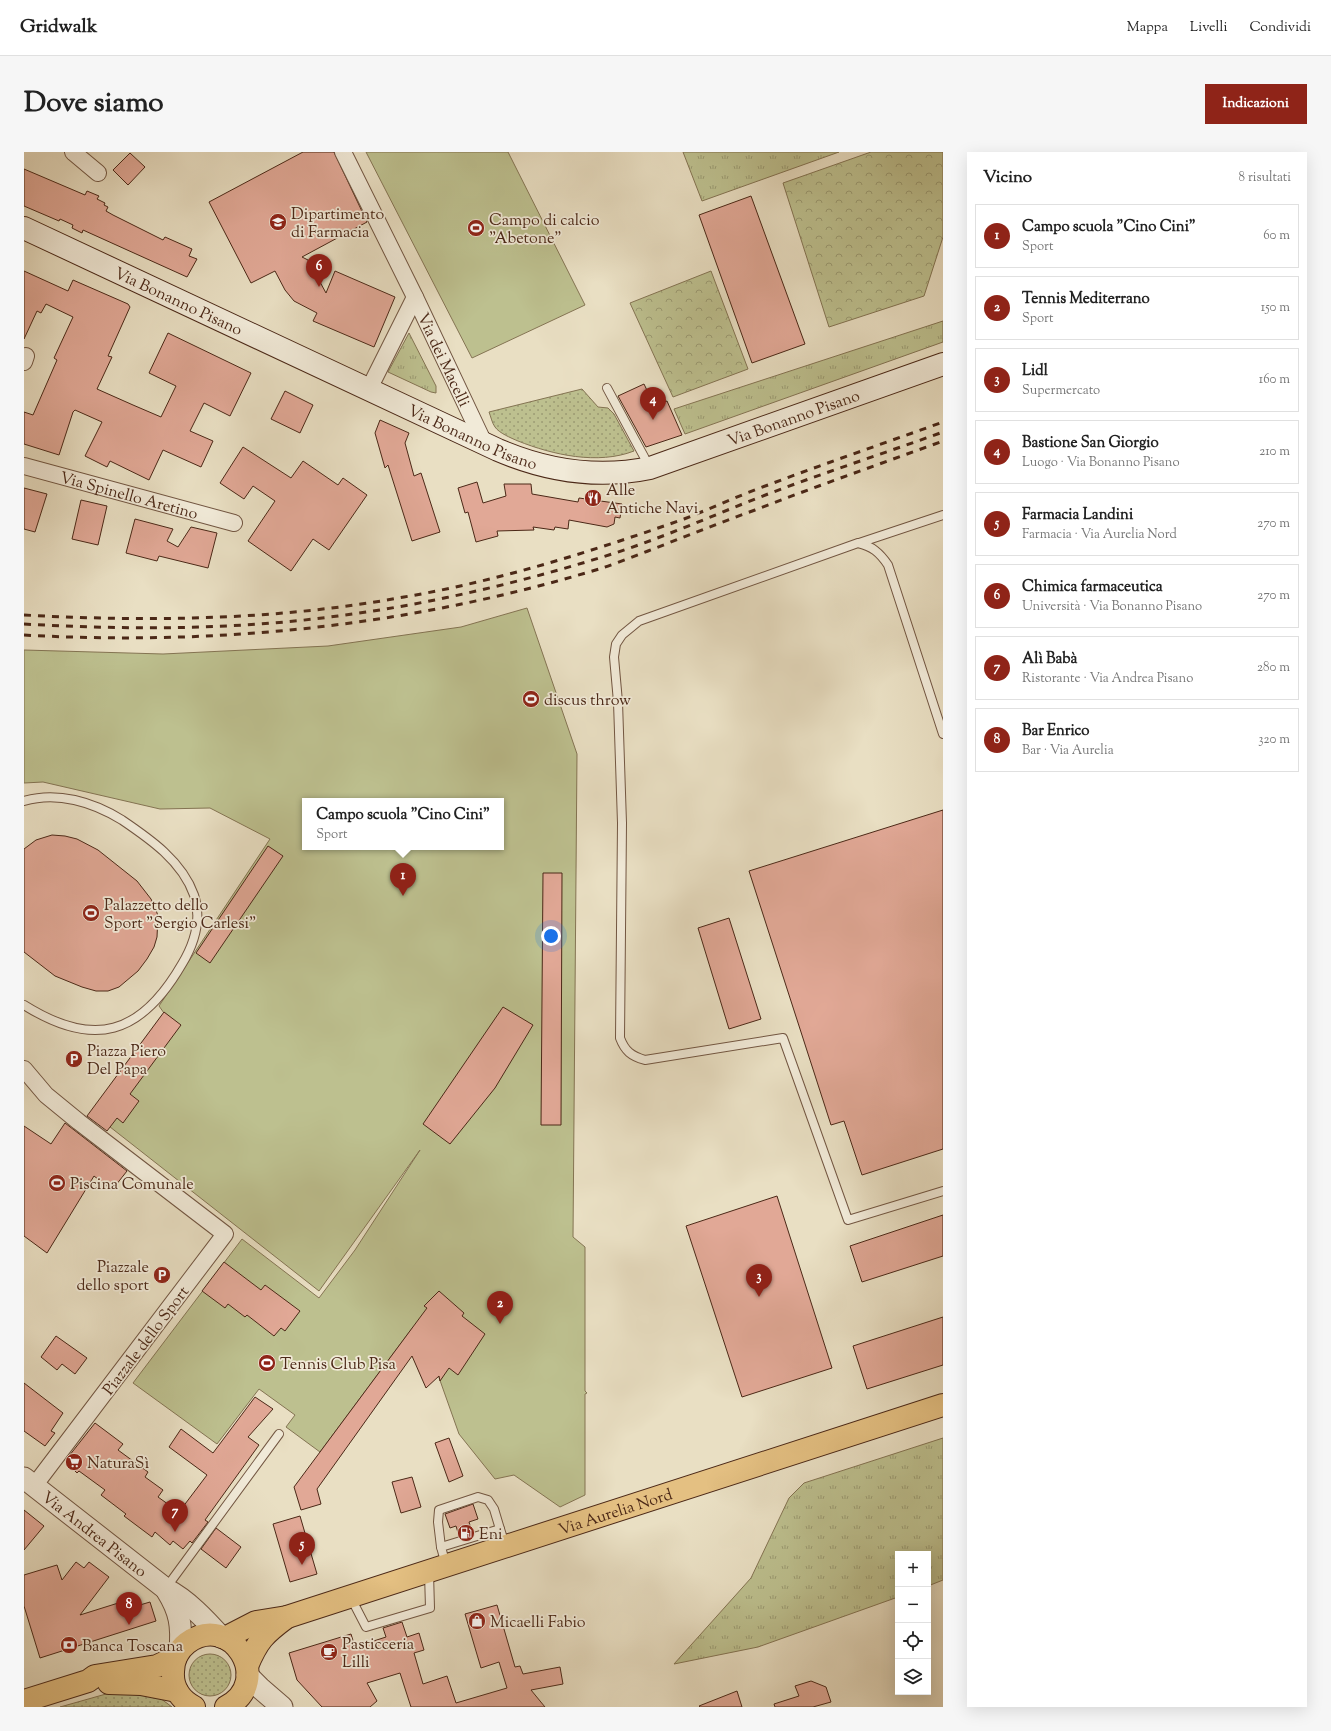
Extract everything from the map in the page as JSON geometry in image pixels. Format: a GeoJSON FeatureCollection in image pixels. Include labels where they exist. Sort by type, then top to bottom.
{"type":"FeatureCollection","features":[{"type":"Feature","properties":{"kind":"main road","name":"Via Bonanno Pisano"},"geometry":{"type":"LineString","coordinates":[[24,228],[484,443],[516,457],[562,470],[619,474],[650,468],[943,364]]}},
{"type":"Feature","properties":{"kind":"main road","name":"Via Aurelia Nord"},"geometry":{"type":"LineString","coordinates":[[287,1617],[351,1597],[503,1538],[943,1405]]}},
{"type":"Feature","properties":{"kind":"main road"},"geometry":{"type":"LineString","coordinates":[[223,1638],[256,1622],[287,1617]]}},
{"type":"Feature","properties":{"kind":"main road"},"geometry":{"type":"LineString","coordinates":[[226,1707],[241,1694],[247,1670],[259,1641],[272,1628],[287,1617]]}},
{"type":"Feature","properties":{"kind":"main road"},"geometry":{"type":"LineString","coordinates":[[24,1701],[88,1681],[95,1676],[157,1666],[178,1653],[192,1640],[201,1636],[210,1635],[223,1638],[241,1651],[247,1670]]}},
{"type":"Feature","properties":{"kind":"main road"},"geometry":{"type":"LineString","coordinates":[[178,1653],[172,1673],[177,1691],[183,1699],[194,1707]]}},
{"type":"Feature","properties":{"kind":"main road"},"geometry":{"type":"LineString","coordinates":[[88,1681],[141,1684],[177,1691]]}},
{"type":"Feature","properties":{"kind":"street"},"geometry":{"type":"LineString","coordinates":[[73,152],[98,173]]}},
{"type":"Feature","properties":{"kind":"street","name":"Via dei Macelli"},"geometry":{"type":"LineString","coordinates":[[343,152],[415,297],[484,443]]}},
{"type":"Feature","properties":{"kind":"street","name":"Via dei Macelli"},"geometry":{"type":"LineString","coordinates":[[369,390],[415,297]]}},
{"type":"Feature","properties":{"kind":"street","name":"Via Spinello Aretino"},"geometry":{"type":"LineString","coordinates":[[24,466],[234,523]]}},
{"type":"Feature","properties":{"kind":"street","name":"Piazzale dello Sport"},"geometry":{"type":"LineString","coordinates":[[24,1069],[42,1091],[79,1122],[225,1234],[29,1482]]}},
{"type":"Feature","properties":{"kind":"street","name":"Via Andrea Pisano"},"geometry":{"type":"LineString","coordinates":[[29,1482],[166,1589],[175,1594],[223,1638]]}},
{"type":"Feature","properties":{"kind":"street","name":"Via Andrea Pisano"},"geometry":{"type":"LineString","coordinates":[[166,1589],[180,1618],[182,1630],[178,1653]]}},
{"type":"Feature","properties":{"kind":"street"},"geometry":{"type":"LineString","coordinates":[[247,1670],[260,1688],[282,1707]]}},
{"type":"Feature","properties":{"kind":"lane"},"geometry":{"type":"LineString","coordinates":[[607,388],[650,468]]}},
{"type":"Feature","properties":{"kind":"lane"},"geometry":{"type":"LineString","coordinates":[[943,515],[858,543],[639,621],[630,627],[616,644],[614,657],[618,702],[622,822],[620,1038],[623,1046],[628,1053],[645,1060],[783,1038],[848,1220],[943,1191]]}},
{"type":"Feature","properties":{"kind":"lane"},"geometry":{"type":"LineString","coordinates":[[858,543],[874,549],[888,565],[943,734]]}},
{"type":"Feature","properties":{"kind":"lane"},"geometry":{"type":"LineString","coordinates":[[24,801],[48,796],[64,797],[115,816],[155,843],[176,865],[195,896],[197,913],[192,943],[174,978],[153,1004],[140,1016],[128,1023],[109,1028],[82,1028],[52,1020],[24,1005]]}},
{"type":"Feature","properties":{"kind":"lane"},"geometry":{"type":"LineString","coordinates":[[166,1589],[279,1434]]}},
{"type":"Feature","properties":{"kind":"lane"},"geometry":{"type":"LineString","coordinates":[[351,1597],[366,1627],[430,1608],[439,1562],[439,1510],[478,1497],[488,1500],[494,1509],[503,1538]]}},
{"type":"Feature","properties":{"kind":"green space","name":"Campo di calcio \"Abetone\""},"geometry":{"type":"Polygon","coordinates":[[[366,152],[508,152],[585,305],[472,358],[366,152]]]}},
{"type":"Feature","properties":{"kind":"green space"},"geometry":{"type":"Polygon","coordinates":[[[683,152],[839,152],[702,201],[683,152]]]}},
{"type":"Feature","properties":{"kind":"green space"},"geometry":{"type":"Polygon","coordinates":[[[871,152],[943,152],[943,237],[924,296],[829,327],[783,183],[871,152]]]}},
{"type":"Feature","properties":{"kind":"green space"},"geometry":{"type":"Polygon","coordinates":[[[711,271],[748,369],[673,397],[630,303],[711,271]]]}},
{"type":"Feature","properties":{"kind":"green space"},"geometry":{"type":"Polygon","coordinates":[[[943,321],[943,342],[685,434],[674,409],[943,321]]]}},
{"type":"Feature","properties":{"kind":"green space"},"geometry":{"type":"Polygon","coordinates":[[[409,333],[436,386],[436,393],[388,372],[409,333]]]}},
{"type":"Feature","properties":{"kind":"green space"},"geometry":{"type":"Polygon","coordinates":[[[582,389],[598,407],[608,408],[614,414],[634,451],[620,455],[591,458],[561,454],[532,446],[509,437],[497,429],[492,422],[489,412],[582,389]]]}},
{"type":"Feature","properties":{"kind":"green space"},"geometry":{"type":"Polygon","coordinates":[[[527,608],[577,754],[573,1237],[585,1247],[585,1391],[587,1393],[585,1394],[585,1495],[560,1507],[514,1475],[495,1479],[459,1434],[431,1355],[438,1346],[413,1327],[320,1452],[286,1427],[295,1415],[259,1389],[217,1444],[133,1383],[242,1239],[319,1298],[355,1250],[420,1150],[319,1291],[91,1112],[164,1013],[159,1006],[270,839],[210,808],[160,809],[43,782],[24,783],[24,650],[163,654],[328,646],[461,627],[527,608]]]}},
{"type":"Feature","properties":{"kind":"green space"},"geometry":{"type":"Polygon","coordinates":[[[943,1438],[943,1580],[931,1585],[931,1551],[895,1551],[895,1598],[758,1647],[674,1664],[751,1578],[789,1498],[804,1483],[943,1438]]]}},
{"type":"Feature","properties":{"kind":"green space"},"geometry":{"type":"Polygon","coordinates":[[[206,1654],[214,1654],[225,1660],[231,1671],[231,1679],[225,1690],[214,1696],[206,1696],[195,1690],[189,1679],[189,1671],[195,1660],[206,1654]]]}},
{"type":"Feature","properties":{"kind":"green space"},"geometry":{"type":"Polygon","coordinates":[[[139,1691],[160,1698],[172,1707],[60,1707],[106,1694],[139,1691]]]}},
{"type":"Feature","properties":{"kind":"building","name":"Dipartimento di Farmacia"},"geometry":{"type":"Polygon","coordinates":[[[303,152],[334,152],[367,222],[302,257],[308,260],[326,293],[335,271],[395,297],[374,347],[313,321],[317,313],[294,301],[285,290],[275,271],[251,283],[209,202],[303,152]]]}},
{"type":"Feature","properties":{"kind":"building"},"geometry":{"type":"Polygon","coordinates":[[[130,153],[145,167],[128,185],[113,170],[130,153]]]}},
{"type":"Feature","properties":{"kind":"building"},"geometry":{"type":"Polygon","coordinates":[[[24,169],[85,195],[87,191],[99,196],[97,199],[105,203],[104,205],[108,207],[106,211],[113,215],[163,240],[165,237],[192,249],[189,256],[197,259],[187,277],[83,230],[82,233],[72,228],[73,225],[60,219],[59,221],[24,206],[24,169]]]}},
{"type":"Feature","properties":{"kind":"building"},"geometry":{"type":"Polygon","coordinates":[[[751,196],[805,344],[752,363],[699,215],[751,196]]]}},
{"type":"Feature","properties":{"kind":"building"},"geometry":{"type":"Polygon","coordinates":[[[24,271],[68,291],[73,280],[128,304],[130,307],[108,356],[112,357],[97,389],[161,417],[176,386],[149,373],[168,333],[251,373],[230,416],[204,403],[190,431],[213,441],[201,467],[163,450],[149,480],[110,461],[107,467],[85,456],[102,422],[75,410],[73,412],[59,455],[24,444],[24,412],[33,415],[57,360],[54,358],[73,317],[46,304],[41,313],[37,311],[24,339],[24,271]]]}},
{"type":"Feature","properties":{"kind":"building"},"geometry":{"type":"Polygon","coordinates":[[[644,384],[654,405],[667,401],[682,435],[646,447],[618,396],[644,384]]]}},
{"type":"Feature","properties":{"kind":"building"},"geometry":{"type":"Polygon","coordinates":[[[285,391],[313,405],[300,433],[271,419],[285,391]]]}},
{"type":"Feature","properties":{"kind":"building"},"geometry":{"type":"Polygon","coordinates":[[[380,420],[409,433],[405,443],[414,476],[421,473],[440,532],[412,541],[388,465],[385,468],[375,433],[380,420]]]}},
{"type":"Feature","properties":{"kind":"building"},"geometry":{"type":"Polygon","coordinates":[[[243,447],[291,478],[303,461],[338,485],[343,478],[367,495],[329,550],[313,539],[291,571],[248,541],[275,501],[253,486],[244,499],[220,483],[243,447]]]}},
{"type":"Feature","properties":{"kind":"building"},"geometry":{"type":"Polygon","coordinates":[[[477,482],[483,503],[506,496],[504,484],[531,484],[532,494],[578,502],[579,498],[622,504],[620,518],[615,517],[614,524],[607,527],[569,520],[568,529],[555,527],[554,530],[533,527],[534,530],[497,531],[498,536],[476,542],[468,512],[465,513],[458,488],[477,482]]]}},
{"type":"Feature","properties":{"kind":"building"},"geometry":{"type":"Polygon","coordinates":[[[24,488],[47,494],[35,532],[24,529],[24,488]]]}},
{"type":"Feature","properties":{"kind":"building"},"geometry":{"type":"Polygon","coordinates":[[[81,500],[107,506],[98,545],[72,539],[81,500]]]}},
{"type":"Feature","properties":{"kind":"building"},"geometry":{"type":"Polygon","coordinates":[[[135,519],[173,529],[167,541],[178,547],[191,527],[217,533],[208,568],[159,556],[157,561],[126,553],[135,519]]]}},
{"type":"Feature","properties":{"kind":"building"},"geometry":{"type":"Polygon","coordinates":[[[943,810],[943,1149],[862,1175],[844,1121],[831,1125],[749,871],[943,810]]]}},
{"type":"Feature","properties":{"kind":"building","name":"Palazzetto dello Sport \"Sergio Carlesi\""},"geometry":{"type":"Polygon","coordinates":[[[52,835],[77,839],[98,850],[137,881],[151,899],[156,910],[158,916],[157,937],[154,947],[138,971],[119,987],[108,991],[96,991],[82,987],[55,976],[24,952],[24,849],[36,840],[52,835]]]}},
{"type":"Feature","properties":{"kind":"building"},"geometry":{"type":"Polygon","coordinates":[[[268,846],[283,856],[210,963],[196,953],[268,846]]]}},
{"type":"Feature","properties":{"kind":"building"},"geometry":{"type":"Polygon","coordinates":[[[543,873],[562,873],[561,1125],[541,1125],[543,873]]]}},
{"type":"Feature","properties":{"kind":"building"},"geometry":{"type":"Polygon","coordinates":[[[729,918],[761,1019],[729,1029],[698,928],[729,918]]]}},
{"type":"Feature","properties":{"kind":"building"},"geometry":{"type":"Polygon","coordinates":[[[503,1007],[533,1025],[495,1088],[450,1144],[423,1124],[503,1007]]]}},
{"type":"Feature","properties":{"kind":"building"},"geometry":{"type":"Polygon","coordinates":[[[164,1012],[181,1025],[130,1094],[139,1101],[123,1123],[117,1118],[107,1131],[87,1116],[164,1012]]]}},
{"type":"Feature","properties":{"kind":"building","name":"Piscina Comunale"},"geometry":{"type":"Polygon","coordinates":[[[65,1123],[127,1171],[112,1190],[94,1176],[47,1253],[24,1236],[24,1126],[51,1144],[65,1123]]]}},
{"type":"Feature","properties":{"kind":"building"},"geometry":{"type":"Polygon","coordinates":[[[777,1196],[832,1368],[742,1397],[686,1226],[777,1196]]]}},
{"type":"Feature","properties":{"kind":"building"},"geometry":{"type":"Polygon","coordinates":[[[943,1215],[943,1256],[862,1282],[850,1246],[943,1215]]]}},
{"type":"Feature","properties":{"kind":"building"},"geometry":{"type":"Polygon","coordinates":[[[224,1262],[261,1290],[265,1285],[300,1311],[285,1331],[281,1328],[274,1336],[247,1315],[245,1317],[228,1304],[225,1308],[202,1291],[224,1262]]]}},
{"type":"Feature","properties":{"kind":"building"},"geometry":{"type":"Polygon","coordinates":[[[439,1291],[464,1313],[462,1316],[485,1334],[458,1375],[449,1368],[440,1381],[439,1376],[426,1388],[412,1356],[317,1489],[321,1504],[301,1510],[294,1487],[427,1308],[424,1306],[439,1291]]]}},
{"type":"Feature","properties":{"kind":"building"},"geometry":{"type":"Polygon","coordinates":[[[943,1317],[943,1365],[867,1389],[853,1346],[943,1317]]]}},
{"type":"Feature","properties":{"kind":"building"},"geometry":{"type":"Polygon","coordinates":[[[56,1336],[87,1358],[75,1374],[62,1364],[57,1370],[41,1357],[56,1336]]]}},
{"type":"Feature","properties":{"kind":"building"},"geometry":{"type":"Polygon","coordinates":[[[24,1383],[63,1413],[51,1431],[55,1433],[45,1446],[24,1431],[24,1383]]]}},
{"type":"Feature","properties":{"kind":"building"},"geometry":{"type":"Polygon","coordinates":[[[255,1397],[273,1409],[248,1437],[259,1445],[205,1520],[208,1522],[192,1543],[190,1541],[183,1549],[173,1541],[170,1545],[155,1532],[152,1537],[124,1516],[126,1514],[101,1495],[105,1490],[79,1471],[77,1473],[68,1464],[69,1456],[95,1423],[123,1444],[118,1450],[148,1472],[145,1477],[163,1490],[158,1497],[179,1512],[207,1475],[169,1447],[181,1429],[213,1453],[255,1397]]]}},
{"type":"Feature","properties":{"kind":"building"},"geometry":{"type":"Polygon","coordinates":[[[449,1438],[463,1476],[449,1482],[435,1443],[449,1438]]]}},
{"type":"Feature","properties":{"kind":"building"},"geometry":{"type":"Polygon","coordinates":[[[412,1477],[421,1507],[401,1513],[392,1482],[412,1477]]]}},
{"type":"Feature","properties":{"kind":"building"},"geometry":{"type":"Polygon","coordinates":[[[473,1504],[478,1519],[469,1522],[472,1532],[459,1536],[456,1526],[450,1528],[445,1514],[473,1504]]]}},
{"type":"Feature","properties":{"kind":"building"},"geometry":{"type":"Polygon","coordinates":[[[24,1510],[44,1526],[24,1550],[24,1510]]]}},
{"type":"Feature","properties":{"kind":"building"},"geometry":{"type":"Polygon","coordinates":[[[300,1516],[317,1574],[290,1582],[273,1524],[300,1516]]]}},
{"type":"Feature","properties":{"kind":"building"},"geometry":{"type":"Polygon","coordinates":[[[216,1528],[241,1547],[226,1568],[201,1549],[216,1528]]]}},
{"type":"Feature","properties":{"kind":"building"},"geometry":{"type":"Polygon","coordinates":[[[76,1562],[84,1568],[89,1562],[109,1577],[80,1615],[131,1599],[133,1607],[150,1602],[156,1621],[40,1658],[24,1606],[24,1575],[57,1565],[62,1580],[76,1562]]]}},
{"type":"Feature","properties":{"kind":"building"},"geometry":{"type":"Polygon","coordinates":[[[497,1605],[515,1667],[520,1666],[523,1674],[560,1667],[563,1684],[531,1690],[545,1707],[411,1707],[400,1673],[367,1683],[377,1701],[370,1707],[322,1707],[297,1680],[289,1653],[351,1634],[355,1647],[386,1637],[383,1628],[402,1622],[407,1637],[419,1633],[424,1650],[414,1653],[423,1684],[447,1676],[456,1703],[507,1688],[499,1662],[481,1668],[465,1614],[497,1605]]]}},
{"type":"Feature","properties":{"kind":"building"},"geometry":{"type":"Polygon","coordinates":[[[811,1681],[826,1687],[831,1702],[813,1707],[775,1707],[774,1704],[799,1696],[795,1686],[811,1681]]]}},
{"type":"Feature","properties":{"kind":"building"},"geometry":{"type":"Polygon","coordinates":[[[737,1691],[742,1707],[699,1706],[737,1691]]]}},
{"type":"Feature","properties":{"kind":"railway"},"geometry":{"type":"LineString","coordinates":[[24,615],[119,618],[262,615],[357,605],[475,583],[580,554],[684,519],[758,489],[943,422]]}},
{"type":"Feature","properties":{"kind":"railway"},"geometry":{"type":"LineString","coordinates":[[24,624],[142,628],[181,628],[260,624],[299,621],[373,611],[476,591],[545,574],[612,554],[671,533],[790,486],[943,432]]}},
{"type":"Feature","properties":{"kind":"railway"},"geometry":{"type":"LineString","coordinates":[[24,635],[97,638],[242,634],[314,628],[386,618],[457,605],[528,589],[605,567],[802,492],[943,441]]}},
{"type":"Feature","properties":{"kind":"place","name":"Dipartimento di Farmacia"},"geometry":{"type":"Point","coordinates":[278,222]}},
{"type":"Feature","properties":{"kind":"place","name":"Campo di calcio \"Abetone\""},"geometry":{"type":"Point","coordinates":[476,228]}},
{"type":"Feature","properties":{"kind":"place","name":"Chimica farmaceutica"},"geometry":{"type":"Point","coordinates":[319,287]}},
{"type":"Feature","properties":{"kind":"place","name":"Bastione San Giorgio"},"geometry":{"type":"Point","coordinates":[653,420]}},
{"type":"Feature","properties":{"kind":"place","name":"Alle Antiche Navi"},"geometry":{"type":"Point","coordinates":[593,498]}},
{"type":"Feature","properties":{"kind":"place","name":"discus throw"},"geometry":{"type":"Point","coordinates":[531,699]}},
{"type":"Feature","properties":{"kind":"place","name":"Campo scuola \"Cino Cini\""},"geometry":{"type":"Point","coordinates":[403,896]}},
{"type":"Feature","properties":{"kind":"place","name":"Palazzetto dello Sport \"Sergio Carlesi\""},"geometry":{"type":"Point","coordinates":[91,913]}},
{"type":"Feature","properties":{"kind":"place","name":"Piazza Piero Del Papa"},"geometry":{"type":"Point","coordinates":[74,1059]}},
{"type":"Feature","properties":{"kind":"place","name":"Piscina Comunale"},"geometry":{"type":"Point","coordinates":[57,1183]}},
{"type":"Feature","properties":{"kind":"place","name":"Piazzale dello sport"},"geometry":{"type":"Point","coordinates":[162,1275]}},
{"type":"Feature","properties":{"kind":"place","name":"Lidl"},"geometry":{"type":"Point","coordinates":[759,1297]}},
{"type":"Feature","properties":{"kind":"place","name":"Tennis Mediterrano"},"geometry":{"type":"Point","coordinates":[500,1324]}},
{"type":"Feature","properties":{"kind":"place","name":"Tennis Club Pisa"},"geometry":{"type":"Point","coordinates":[267,1363]}},
{"type":"Feature","properties":{"kind":"place","name":"NaturaSì"},"geometry":{"type":"Point","coordinates":[74,1462]}},
{"type":"Feature","properties":{"kind":"place","name":"Alì Babà"},"geometry":{"type":"Point","coordinates":[175,1532]}},
{"type":"Feature","properties":{"kind":"place","name":"Eni"},"geometry":{"type":"Point","coordinates":[466,1533]}},
{"type":"Feature","properties":{"kind":"place","name":"Farmacia Landini"},"geometry":{"type":"Point","coordinates":[302,1565]}},
{"type":"Feature","properties":{"kind":"place","name":"Micaelli Fabio"},"geometry":{"type":"Point","coordinates":[477,1621]}},
{"type":"Feature","properties":{"kind":"place","name":"Bar Enrico"},"geometry":{"type":"Point","coordinates":[129,1625]}},
{"type":"Feature","properties":{"kind":"place","name":"Banca Toscana"},"geometry":{"type":"Point","coordinates":[69,1645]}},
{"type":"Feature","properties":{"kind":"place","name":"Pasticceria Lilli"},"geometry":{"type":"Point","coordinates":[329,1652]}}]}
